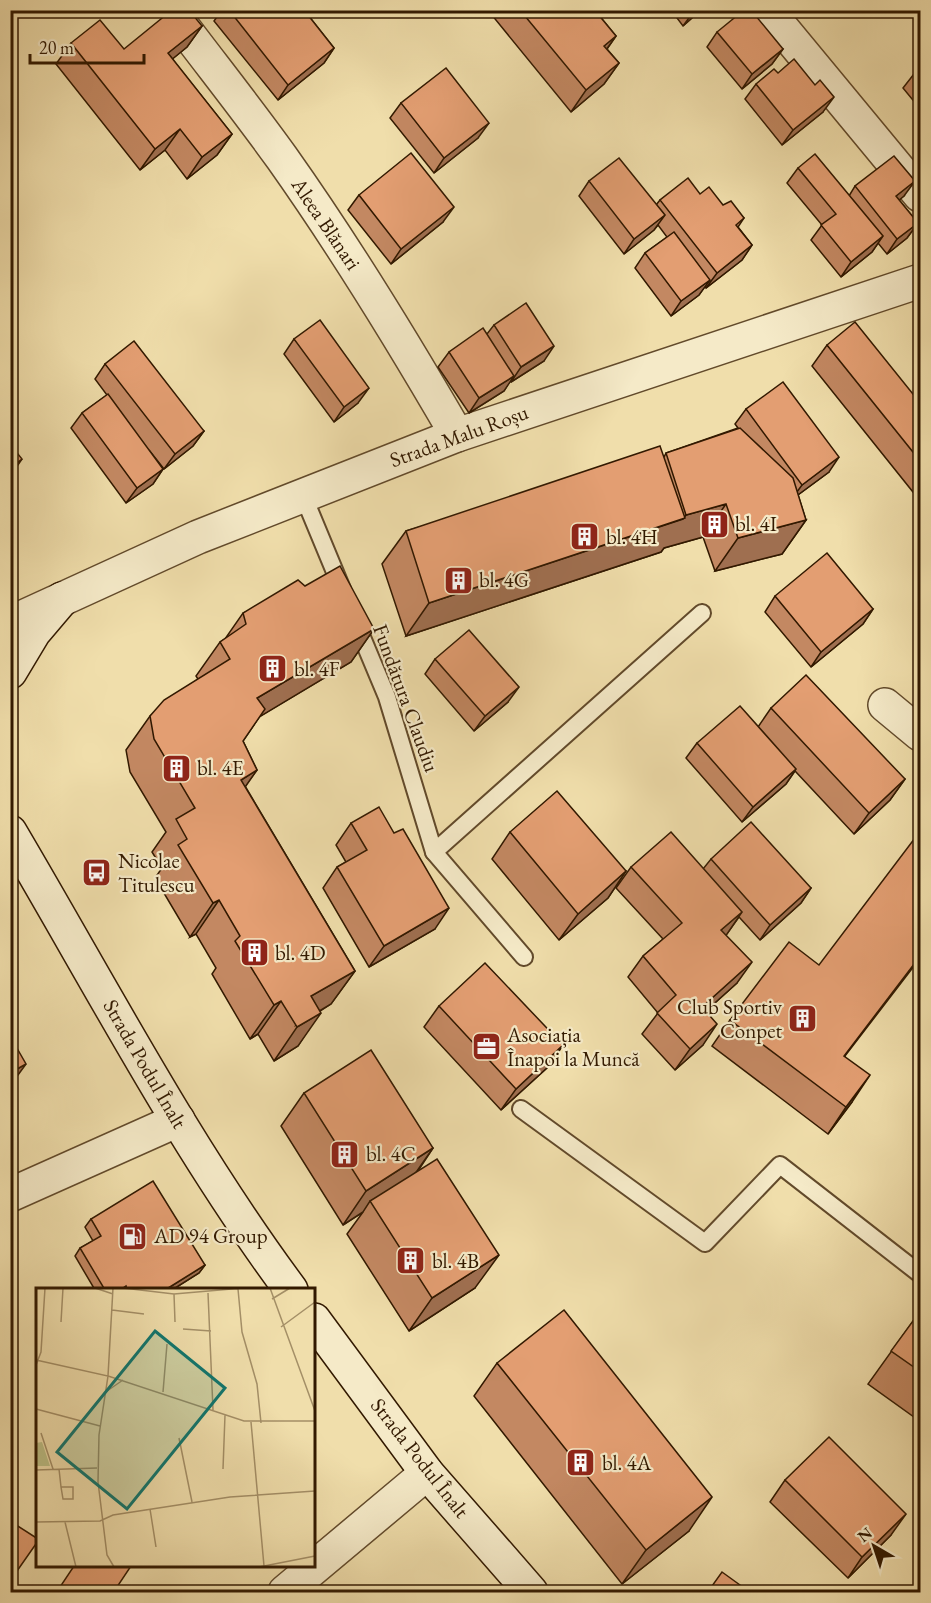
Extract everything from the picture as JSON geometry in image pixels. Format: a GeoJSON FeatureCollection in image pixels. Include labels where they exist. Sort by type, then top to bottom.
{"type":"FeatureCollection","features":[{"type":"Feature","properties":{"kind":"street"},"geometry":{"type":"LineString","coordinates":[[767,10],[921,195]]}},
{"type":"Feature","properties":{"kind":"street","name":"Aleea Blănari"},"geometry":{"type":"LineString","coordinates":[[180,23],[280,156],[329,226],[398,333],[457,435]]}},
{"type":"Feature","properties":{"kind":"street","name":"Strada Malu Roșu"},"geometry":{"type":"LineString","coordinates":[[10,623],[198,537],[457,435],[921,281]]}},
{"type":"Feature","properties":{"kind":"street"},"geometry":{"type":"LineString","coordinates":[[10,672],[34,632],[62,598]]}},
{"type":"Feature","properties":{"kind":"street"},"geometry":{"type":"LineString","coordinates":[[885,705],[921,734]]}},
{"type":"Feature","properties":{"kind":"street","name":"Strada Podul Înalt"},"geometry":{"type":"LineString","coordinates":[[12,831],[178,1120],[228,1200],[290,1288]]}},
{"type":"Feature","properties":{"kind":"street"},"geometry":{"type":"LineString","coordinates":[[10,1195],[178,1120]]}},
{"type":"Feature","properties":{"kind":"street","name":"Strada Podul Înalt"},"geometry":{"type":"LineString","coordinates":[[315,1321],[427,1473],[531,1593]]}},
{"type":"Feature","properties":{"kind":"street"},"geometry":{"type":"LineString","coordinates":[[285,1593],[427,1473]]}},
{"type":"Feature","properties":{"kind":"lane","name":"Fundătura Claudiu"},"geometry":{"type":"LineString","coordinates":[[303,495],[387,697],[434,852],[524,957]]}},
{"type":"Feature","properties":{"kind":"lane"},"geometry":{"type":"LineString","coordinates":[[434,852],[702,613]]}},
{"type":"Feature","properties":{"kind":"lane"},"geometry":{"type":"LineString","coordinates":[[521,1109],[705,1244],[780,1165],[921,1274]]}},
{"type":"Feature","properties":{"kind":"building"},"geometry":{"type":"Polygon","coordinates":[[[172,10],[189,10],[202,26],[168,53],[232,134],[202,157],[180,129],[155,149],[71,43],[100,20],[124,49],[172,10]]]}},
{"type":"Feature","properties":{"kind":"building"},"geometry":{"type":"Polygon","coordinates":[[[229,10],[304,10],[334,48],[288,85],[229,10]]]}},
{"type":"Feature","properties":{"kind":"building"},"geometry":{"type":"Polygon","coordinates":[[[520,10],[599,10],[597,13],[616,36],[604,46],[619,63],[586,90],[520,10]]]}},
{"type":"Feature","properties":{"kind":"building"},"geometry":{"type":"Polygon","coordinates":[[[744,10],[751,10],[783,49],[752,74],[717,32],[744,10]]]}},
{"type":"Feature","properties":{"kind":"building"},"geometry":{"type":"Polygon","coordinates":[[[794,59],[815,85],[820,80],[834,97],[793,130],[756,84],[774,69],[778,73],[794,59]]]}},
{"type":"Feature","properties":{"kind":"building"},"geometry":{"type":"Polygon","coordinates":[[[446,68],[489,123],[444,158],[401,103],[446,68]]]}},
{"type":"Feature","properties":{"kind":"building"},"geometry":{"type":"Polygon","coordinates":[[[411,153],[454,207],[401,249],[359,195],[411,153]]]}},
{"type":"Feature","properties":{"kind":"building"},"geometry":{"type":"Polygon","coordinates":[[[815,154],[883,236],[851,262],[821,225],[836,214],[798,168],[815,154]]]}},
{"type":"Feature","properties":{"kind":"building"},"geometry":{"type":"Polygon","coordinates":[[[894,156],[915,181],[896,196],[918,223],[897,239],[855,186],[894,156]]]}},
{"type":"Feature","properties":{"kind":"building"},"geometry":{"type":"Polygon","coordinates":[[[619,158],[665,215],[634,239],[589,181],[619,158]]]}},
{"type":"Feature","properties":{"kind":"building"},"geometry":{"type":"Polygon","coordinates":[[[688,178],[700,194],[709,187],[723,205],[731,201],[744,218],[736,225],[752,245],[717,273],[660,200],[688,178]]]}},
{"type":"Feature","properties":{"kind":"building"},"geometry":{"type":"Polygon","coordinates":[[[674,232],[710,280],[681,301],[645,253],[674,232]]]}},
{"type":"Feature","properties":{"kind":"building"},"geometry":{"type":"Polygon","coordinates":[[[526,303],[554,346],[521,367],[494,325],[526,303]]]}},
{"type":"Feature","properties":{"kind":"building"},"geometry":{"type":"Polygon","coordinates":[[[320,320],[369,388],[344,407],[294,339],[320,320]]]}},
{"type":"Feature","properties":{"kind":"building"},"geometry":{"type":"Polygon","coordinates":[[[855,322],[921,404],[921,462],[827,345],[855,322]]]}},
{"type":"Feature","properties":{"kind":"building"},"geometry":{"type":"Polygon","coordinates":[[[483,328],[514,376],[479,398],[449,352],[483,328]]]}},
{"type":"Feature","properties":{"kind":"building"},"geometry":{"type":"Polygon","coordinates":[[[134,341],[204,431],[175,454],[105,364],[134,341]]]}},
{"type":"Feature","properties":{"kind":"building"},"geometry":{"type":"Polygon","coordinates":[[[783,382],[839,457],[802,485],[746,409],[783,382]]]}},
{"type":"Feature","properties":{"kind":"building"},"geometry":{"type":"Polygon","coordinates":[[[108,394],[163,469],[137,488],[82,413],[108,394]]]}},
{"type":"Feature","properties":{"kind":"building"},"geometry":{"type":"Polygon","coordinates":[[[740,428],[793,478],[806,520],[738,538],[726,504],[686,515],[666,453],[740,428]]]}},
{"type":"Feature","properties":{"kind":"building"},"geometry":{"type":"Polygon","coordinates":[[[10,444],[22,459],[10,468],[10,444]]]}},
{"type":"Feature","properties":{"kind":"building"},"geometry":{"type":"Polygon","coordinates":[[[660,446],[685,518],[429,603],[406,531],[660,446]]]}},
{"type":"Feature","properties":{"kind":"building"},"geometry":{"type":"Polygon","coordinates":[[[827,553],[873,609],[821,652],[775,596],[827,553]]]}},
{"type":"Feature","properties":{"kind":"building"},"geometry":{"type":"Polygon","coordinates":[[[340,566],[374,629],[257,698],[265,709],[243,741],[257,770],[241,780],[355,971],[311,996],[321,1013],[297,1027],[281,1001],[274,1005],[235,941],[240,936],[219,900],[213,903],[178,845],[187,839],[176,819],[195,808],[154,739],[150,716],[164,700],[230,659],[220,642],[246,624],[243,613],[298,580],[305,586],[340,566]]]}},
{"type":"Feature","properties":{"kind":"building"},"geometry":{"type":"Polygon","coordinates":[[[469,630],[519,687],[485,716],[435,659],[469,630]]]}},
{"type":"Feature","properties":{"kind":"building"},"geometry":{"type":"Polygon","coordinates":[[[806,675],[905,779],[869,813],[771,708],[806,675]]]}},
{"type":"Feature","properties":{"kind":"building"},"geometry":{"type":"Polygon","coordinates":[[[740,706],[796,769],[753,807],[697,743],[740,706]]]}},
{"type":"Feature","properties":{"kind":"building"},"geometry":{"type":"Polygon","coordinates":[[[557,791],[626,871],[578,914],[510,832],[557,791]]]}},
{"type":"Feature","properties":{"kind":"building"},"geometry":{"type":"Polygon","coordinates":[[[379,807],[394,833],[403,829],[449,908],[384,946],[337,867],[367,850],[351,823],[379,807]]]}},
{"type":"Feature","properties":{"kind":"building"},"geometry":{"type":"Polygon","coordinates":[[[751,822],[811,888],[770,925],[711,859],[751,822]]]}},
{"type":"Feature","properties":{"kind":"building","name":"Club Sportiv Conpet"},"geometry":{"type":"Polygon","coordinates":[[[921,830],[921,955],[844,1056],[870,1075],[846,1107],[730,1020],[789,942],[819,965],[921,830]]]}},
{"type":"Feature","properties":{"kind":"building"},"geometry":{"type":"Polygon","coordinates":[[[671,832],[742,912],[721,930],[752,962],[702,1007],[717,1024],[690,1049],[657,1013],[676,995],[643,956],[682,923],[631,867],[671,832]]]}},
{"type":"Feature","properties":{"kind":"building"},"geometry":{"type":"Polygon","coordinates":[[[485,963],[563,1045],[516,1089],[439,1006],[485,963]]]}},
{"type":"Feature","properties":{"kind":"building"},"geometry":{"type":"Polygon","coordinates":[[[10,1036],[26,1064],[10,1073],[10,1036]]]}},
{"type":"Feature","properties":{"kind":"building"},"geometry":{"type":"Polygon","coordinates":[[[371,1050],[433,1148],[366,1191],[304,1093],[371,1050]]]}},
{"type":"Feature","properties":{"kind":"building"},"geometry":{"type":"Polygon","coordinates":[[[437,1159],[499,1255],[432,1298],[370,1201],[437,1159]]]}},
{"type":"Feature","properties":{"kind":"building","name":"AD 94 Group"},"geometry":{"type":"Polygon","coordinates":[[[153,1181],[205,1265],[168,1288],[126,1288],[126,1286],[104,1288],[80,1248],[101,1236],[91,1219],[153,1181]]]}},
{"type":"Feature","properties":{"kind":"building"},"geometry":{"type":"Polygon","coordinates":[[[564,1310],[712,1497],[646,1550],[497,1363],[564,1310]]]}},
{"type":"Feature","properties":{"kind":"building"},"geometry":{"type":"Polygon","coordinates":[[[921,1310],[921,1372],[891,1351],[921,1310]]]}},
{"type":"Feature","properties":{"kind":"building"},"geometry":{"type":"Polygon","coordinates":[[[829,1437],[906,1514],[862,1557],[785,1480],[829,1437]]]}},
{"type":"Feature","properties":{"kind":"building"},"geometry":{"type":"Polygon","coordinates":[[[10,1521],[36,1538],[36,1544],[10,1581],[10,1521]]]}},
{"type":"Feature","properties":{"kind":"building"},"geometry":{"type":"Polygon","coordinates":[[[73,1567],[130,1567],[113,1593],[56,1593],[73,1567]]]}},
{"type":"Feature","properties":{"kind":"building"},"geometry":{"type":"Polygon","coordinates":[[[722,1572],[751,1593],[707,1593],[722,1572]]]}},
{"type":"Feature","properties":{"kind":"place","name":"bl. 4I"},"geometry":{"type":"Point","coordinates":[714,524]}},
{"type":"Feature","properties":{"kind":"place","name":"bl. 4H"},"geometry":{"type":"Point","coordinates":[585,537]}},
{"type":"Feature","properties":{"kind":"place","name":"bl. 4G"},"geometry":{"type":"Point","coordinates":[458,580]}},
{"type":"Feature","properties":{"kind":"place","name":"bl. 4F"},"geometry":{"type":"Point","coordinates":[273,669]}},
{"type":"Feature","properties":{"kind":"place","name":"bl. 4E"},"geometry":{"type":"Point","coordinates":[176,768]}},
{"type":"Feature","properties":{"kind":"place","name":"Nicolae Titulescu"},"geometry":{"type":"Point","coordinates":[97,873]}},
{"type":"Feature","properties":{"kind":"place","name":"bl. 4D"},"geometry":{"type":"Point","coordinates":[254,953]}},
{"type":"Feature","properties":{"kind":"place","name":"Club Sportiv Conpet"},"geometry":{"type":"Point","coordinates":[803,1019]}},
{"type":"Feature","properties":{"kind":"place","name":"Asociația Înapoi la Muncă"},"geometry":{"type":"Point","coordinates":[486,1047]}},
{"type":"Feature","properties":{"kind":"place","name":"bl. 4C"},"geometry":{"type":"Point","coordinates":[345,1154]}},
{"type":"Feature","properties":{"kind":"place","name":"AD 94 Group"},"geometry":{"type":"Point","coordinates":[133,1236]}},
{"type":"Feature","properties":{"kind":"place","name":"bl. 4B"},"geometry":{"type":"Point","coordinates":[411,1261]}},
{"type":"Feature","properties":{"kind":"place","name":"bl. 4A"},"geometry":{"type":"Point","coordinates":[581,1463]}}]}
